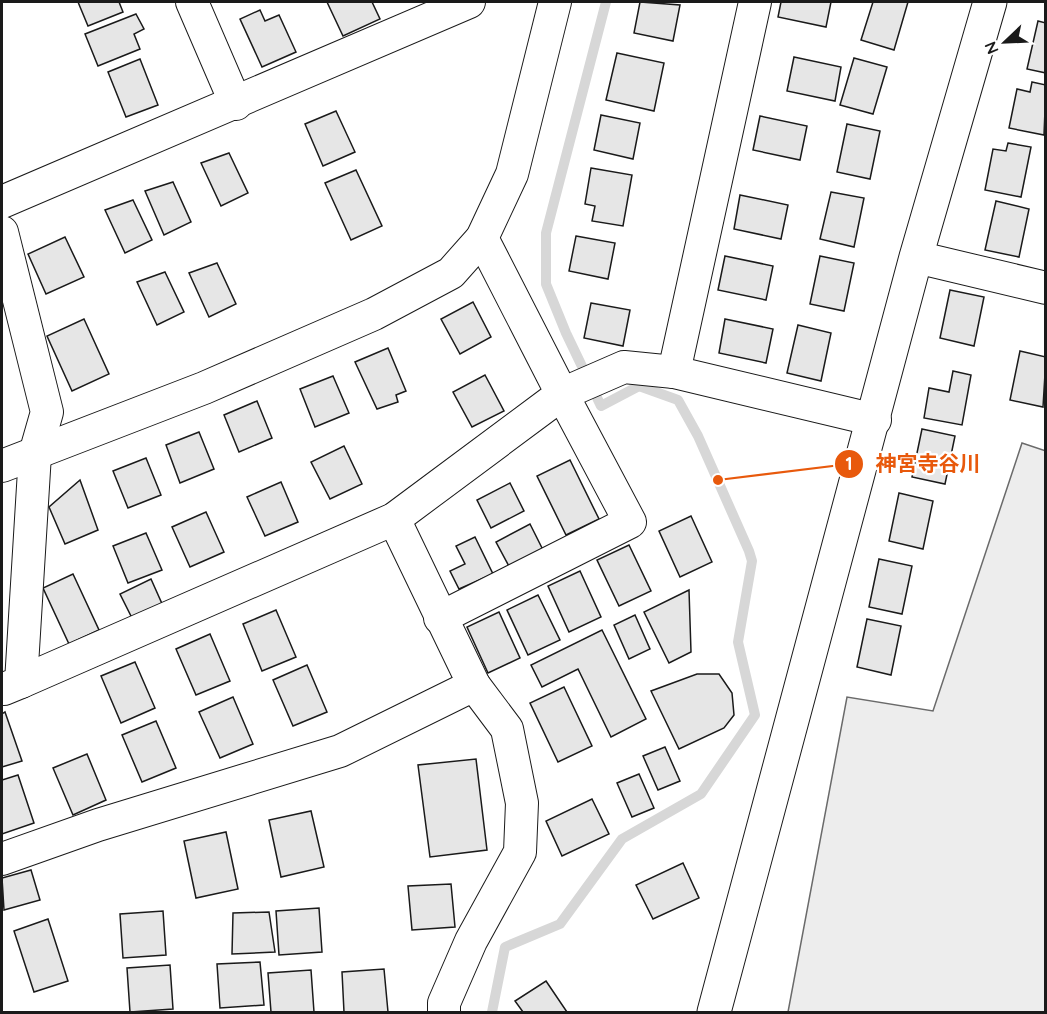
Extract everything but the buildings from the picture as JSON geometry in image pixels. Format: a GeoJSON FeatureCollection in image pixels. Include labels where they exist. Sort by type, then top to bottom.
{"type":"FeatureCollection","features":[{"type":"Feature","properties":{"kind":"street"},"geometry":{"type":"LineString","coordinates":[[192,2],[236,104]]}},
{"type":"Feature","properties":{"kind":"street"},"geometry":{"type":"LineString","coordinates":[[2,202],[236,104],[436,8],[469,2]]}},
{"type":"Feature","properties":{"kind":"street"},"geometry":{"type":"LineString","coordinates":[[2,466],[204,388],[374,314],[451,273],[482,238],[512,174],[539,74],[555,2]]}},
{"type":"Feature","properties":{"kind":"street"},"geometry":{"type":"LineString","coordinates":[[674,372],[755,2]]}},
{"type":"Feature","properties":{"kind":"street"},"geometry":{"type":"LineString","coordinates":[[714,1012],[875,420],[916,257],[990,2]]}},
{"type":"Feature","properties":{"kind":"street"},"geometry":{"type":"LineString","coordinates":[[2,232],[8,283],[47,412],[35,454],[11,686],[394,519],[565,393],[624,367],[674,372],[875,420]]}},
{"type":"Feature","properties":{"kind":"street"},"geometry":{"type":"LineString","coordinates":[[440,618],[630,522],[565,393],[482,238]]}},
{"type":"Feature","properties":{"kind":"street"},"geometry":{"type":"LineString","coordinates":[[916,257],[1046,288]]}},
{"type":"Feature","properties":{"kind":"street"},"geometry":{"type":"LineString","coordinates":[[394,519],[474,685],[507,729],[522,803],[520,852],[471,941],[444,1003],[444,1012]]}},
{"type":"Feature","properties":{"kind":"street"},"geometry":{"type":"LineString","coordinates":[[2,859],[98,825],[340,751],[474,685]]}},
{"type":"Feature","properties":{"kind":"shaded area"},"geometry":{"type":"Polygon","coordinates":[[[1022,443],[1046,451],[1045,1012],[788,1012],[847,697],[933,711],[1022,443]]]}},
{"type":"Feature","properties":{"kind":"waterway"},"geometry":{"type":"LineString","coordinates":[[492,1012],[505,947],[560,924],[622,839],[701,794],[755,715],[738,642],[752,561],[698,436],[678,400],[639,386],[601,406],[566,333],[546,284],[546,233],[606,2]]}},
{"type":"Feature","properties":{"kind":"place","name":"神宮寺谷川"},"geometry":{"type":"Point","coordinates":[718,480]}}]}
